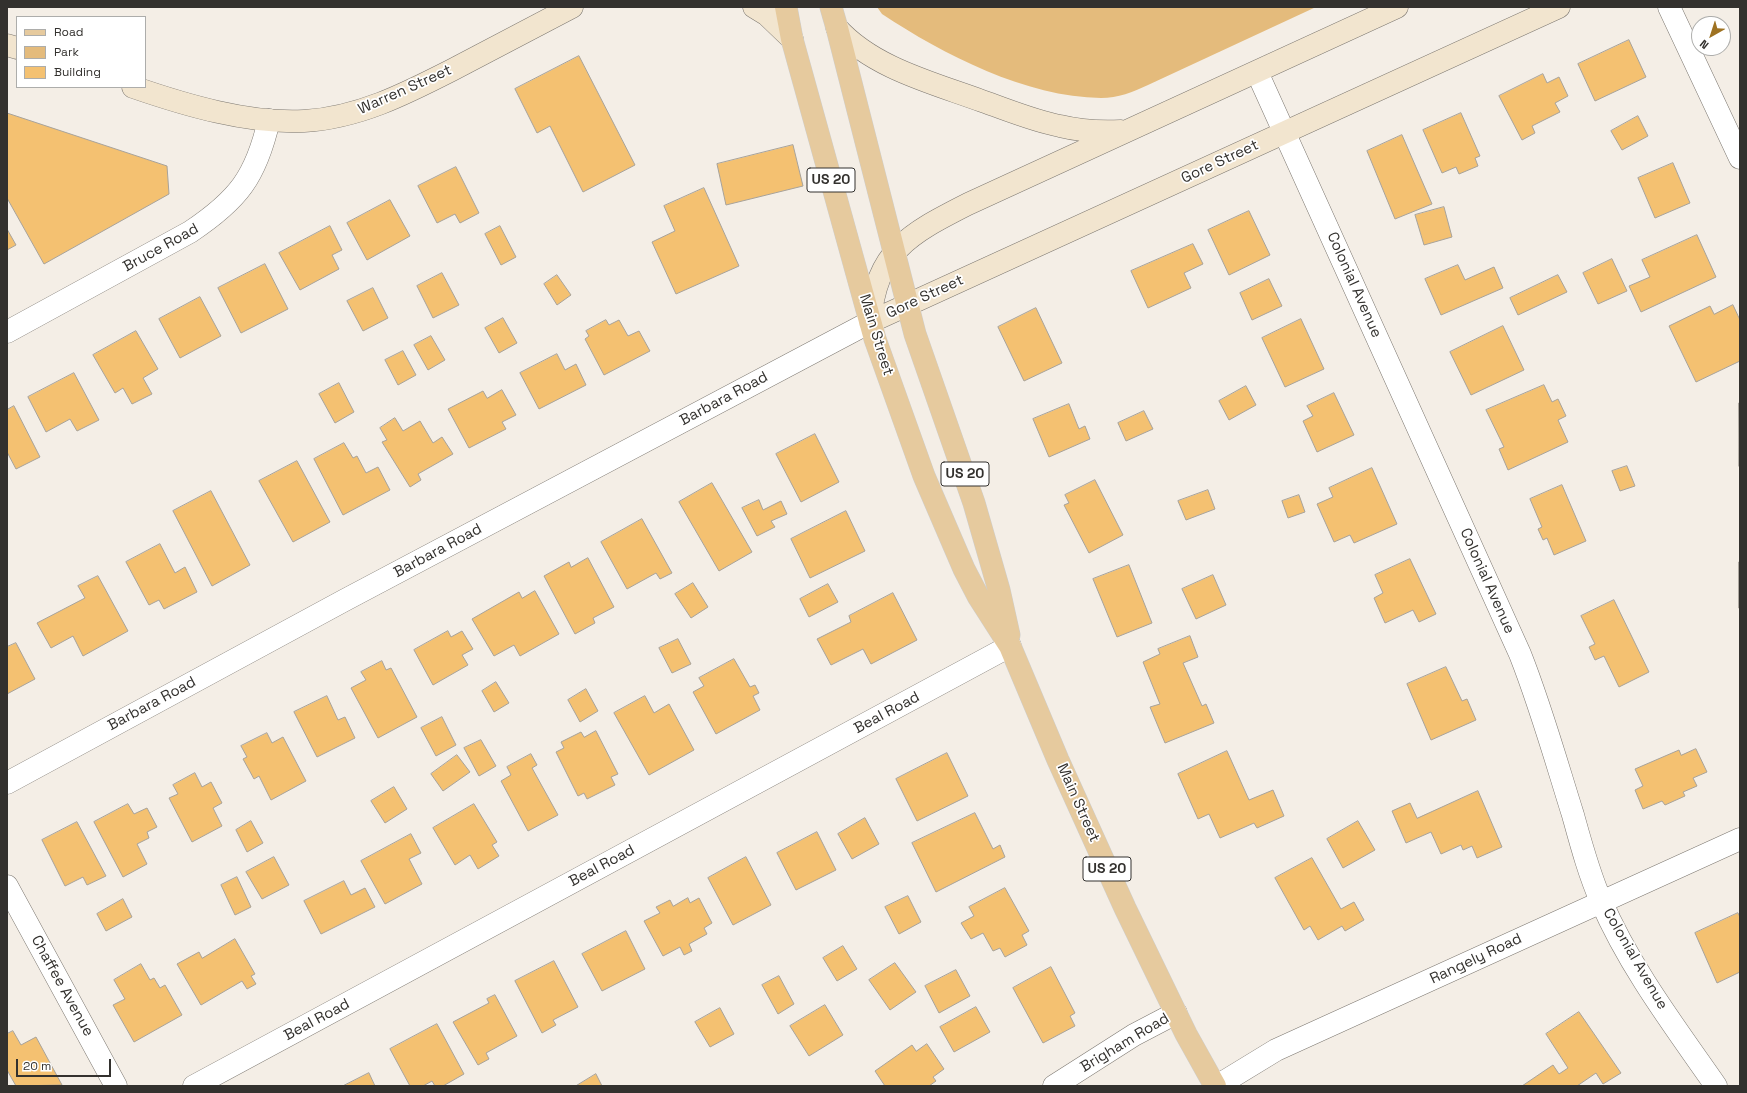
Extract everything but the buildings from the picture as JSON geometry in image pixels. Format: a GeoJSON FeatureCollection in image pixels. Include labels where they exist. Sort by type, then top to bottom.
{"type":"FeatureCollection","features":[{"type":"Feature","properties":{"kind":"main road","name":"Main Street"},"geometry":{"type":"LineString","coordinates":[[786,7],[792,39],[870,322],[924,476],[952,543],[978,596],[1010,646],[1058,760],[1124,908],[1176,1013],[1216,1086]]}},
{"type":"Feature","properties":{"kind":"main road","name":"Main Street"},"geometry":{"type":"LineString","coordinates":[[831,7],[907,305],[919,347],[974,503],[999,590],[1010,646]]}},
{"type":"Feature","properties":{"kind":"street","name":"Warren Street"},"geometry":{"type":"LineString","coordinates":[[137,88],[229,114],[269,120],[304,121],[336,117],[371,108],[408,92],[572,7]]}},
{"type":"Feature","properties":{"kind":"street"},"geometry":{"type":"LineString","coordinates":[[754,7],[767,15],[792,39]]}},
{"type":"Feature","properties":{"kind":"street","name":"Gore Street"},"geometry":{"type":"LineString","coordinates":[[1397,7],[949,214],[916,232],[894,252],[884,266],[871,306],[870,322],[1560,7]]}},
{"type":"Feature","properties":{"kind":"street"},"geometry":{"type":"LineString","coordinates":[[1669,7],[1740,158]]}},
{"type":"Feature","properties":{"kind":"street"},"geometry":{"type":"LineString","coordinates":[[837,28],[854,44],[888,64],[935,84],[1025,116],[1080,130],[1128,131]]}},
{"type":"Feature","properties":{"kind":"street","name":"Colonial Avenue"},"geometry":{"type":"LineString","coordinates":[[1257,72],[1286,132],[1523,661],[1534,688],[1588,866],[1601,902],[1624,946],[1650,990],[1716,1086]]}},
{"type":"Feature","properties":{"kind":"street","name":"Bruce Road"},"geometry":{"type":"LineString","coordinates":[[7,332],[190,232],[213,217],[235,196],[252,173],[263,146],[269,120]]}},
{"type":"Feature","properties":{"kind":"street","name":"Barbara Road"},"geometry":{"type":"LineString","coordinates":[[7,783],[345,600],[870,322]]}},
{"type":"Feature","properties":{"kind":"street","name":"Beal Road"},"geometry":{"type":"LineString","coordinates":[[194,1086],[1010,646]]}},
{"type":"Feature","properties":{"kind":"street","name":"Rangely Road"},"geometry":{"type":"LineString","coordinates":[[1216,1086],[1276,1050],[1740,839]]}},
{"type":"Feature","properties":{"kind":"street","name":"Chaffee Avenue"},"geometry":{"type":"LineString","coordinates":[[7,886],[116,1086]]}},
{"type":"Feature","properties":{"kind":"street","name":"Brigham Road"},"geometry":{"type":"LineString","coordinates":[[1054,1086],[1134,1035],[1176,1013]]}},
{"type":"Feature","properties":{"kind":"green space"},"geometry":{"type":"Polygon","coordinates":[[[877,7],[1316,7],[1137,90],[1119,96],[1101,98],[1073,96],[1044,90],[1015,82],[987,71],[932,44],[906,29],[882,14],[877,7]]]}}]}
